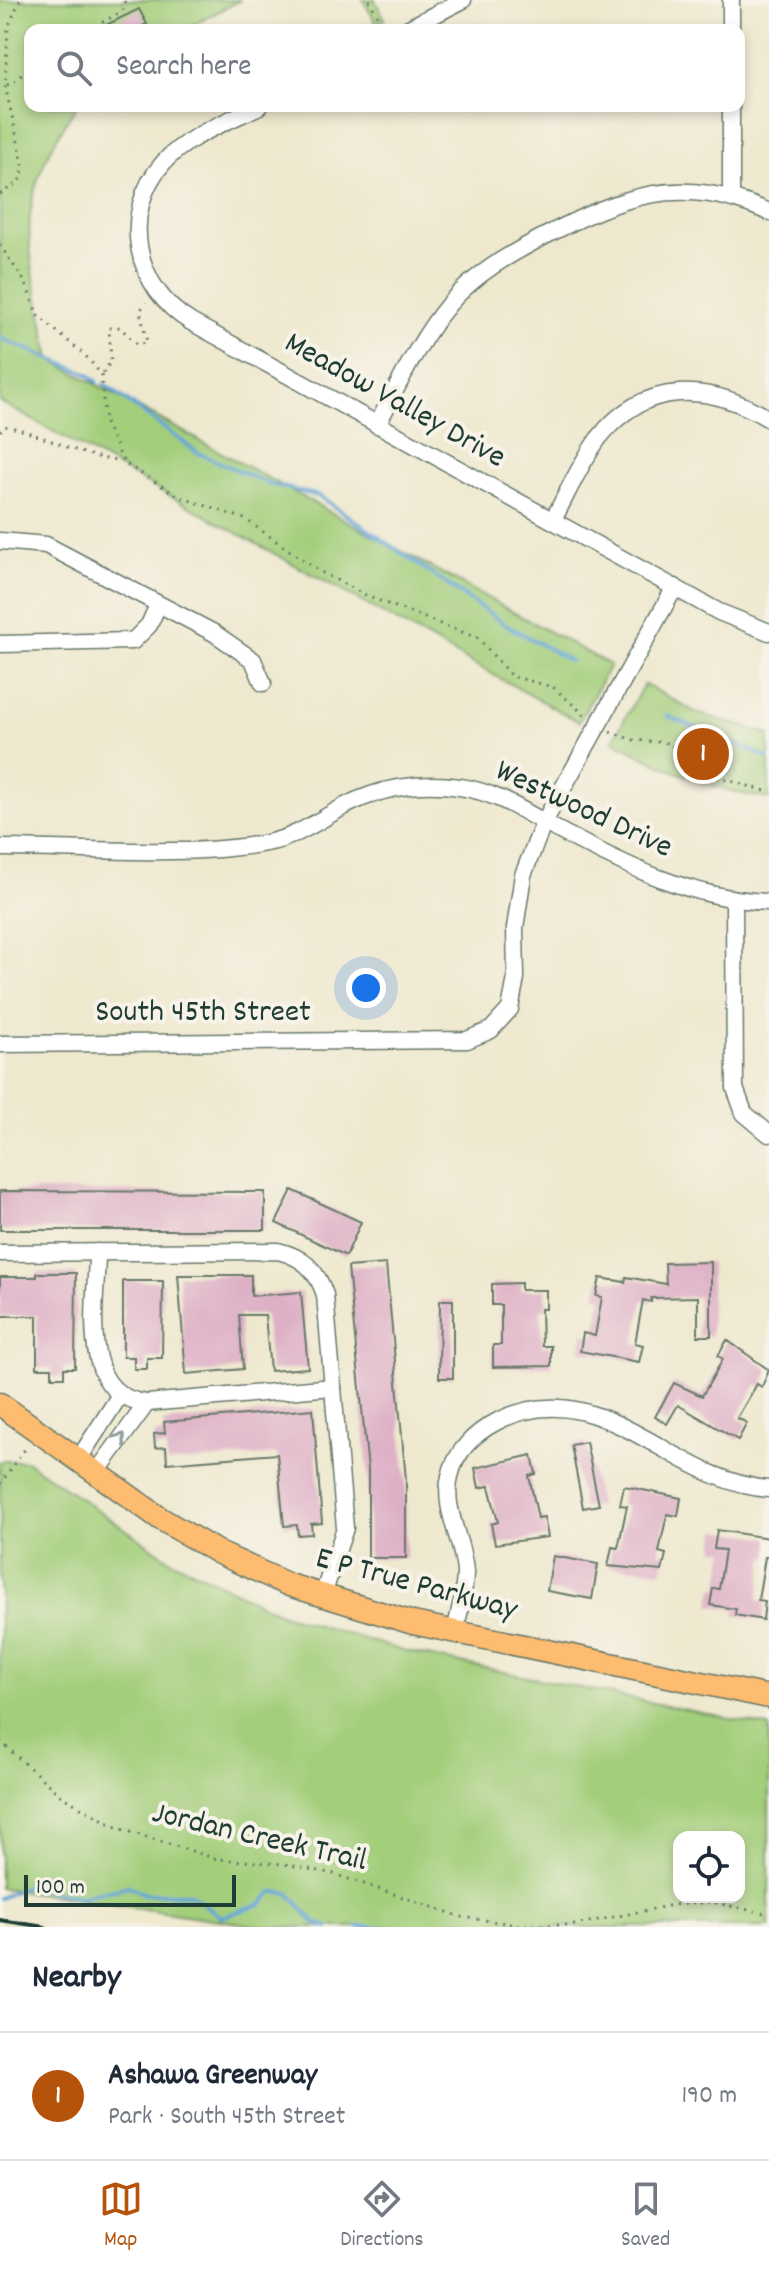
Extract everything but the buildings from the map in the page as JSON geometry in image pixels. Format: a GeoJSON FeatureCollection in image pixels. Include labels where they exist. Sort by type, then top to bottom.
{"type":"FeatureCollection","features":[{"type":"Feature","properties":{"kind":"main road","name":"E P True Parkway"},"geometry":{"type":"LineString","coordinates":[[0,1404],[219,1553],[322,1598],[455,1632],[769,1697]]}},
{"type":"Feature","properties":{"kind":"street"},"geometry":{"type":"LineString","coordinates":[[417,24],[463,0]]}},
{"type":"Feature","properties":{"kind":"street"},"geometry":{"type":"LineString","coordinates":[[731,0],[731,24]]}},
{"type":"Feature","properties":{"kind":"street","name":"Meadow Valley Drive"},"geometry":{"type":"LineString","coordinates":[[247,112],[193,140],[170,156],[152,178],[138,214],[139,252],[154,289],[182,317],[675,587],[743,623],[769,632]]}},
{"type":"Feature","properties":{"kind":"street"},"geometry":{"type":"LineString","coordinates":[[731,112],[731,197]]}},
{"type":"Feature","properties":{"kind":"street"},"geometry":{"type":"LineString","coordinates":[[377,425],[436,321],[470,283],[492,266],[605,205],[631,197],[681,190],[731,197],[769,212]]}},
{"type":"Feature","properties":{"kind":"street"},"geometry":{"type":"LineString","coordinates":[[553,520],[598,440],[625,413],[644,402],[684,391],[705,392],[743,403],[769,419]]}},
{"type":"Feature","properties":{"kind":"street"},"geometry":{"type":"LineString","coordinates":[[0,541],[46,545],[237,647],[253,660],[263,683]]}},
{"type":"Feature","properties":{"kind":"street","name":"South 45th Street"},"geometry":{"type":"LineString","coordinates":[[0,1044],[467,1040],[491,1030],[510,1009],[516,978],[515,928],[523,875],[544,822],[675,587]]}},
{"type":"Feature","properties":{"kind":"street"},"geometry":{"type":"LineString","coordinates":[[0,644],[133,641],[149,625],[158,605]]}},
{"type":"Feature","properties":{"kind":"street","name":"Westwood Drive"},"geometry":{"type":"LineString","coordinates":[[0,848],[176,848],[268,843],[306,830],[345,806],[391,789],[426,785],[462,787],[503,799],[602,853],[679,887],[734,901],[769,902]]}},
{"type":"Feature","properties":{"kind":"street"},"geometry":{"type":"LineString","coordinates":[[734,901],[735,1088],[744,1113],[762,1130]]}},
{"type":"Feature","properties":{"kind":"street"},"geometry":{"type":"LineString","coordinates":[[0,1253],[278,1251],[304,1261],[320,1281],[325,1295],[345,1528],[322,1598]]}},
{"type":"Feature","properties":{"kind":"street"},"geometry":{"type":"LineString","coordinates":[[97,1252],[97,1357],[106,1382],[120,1395],[147,1403],[333,1387]]}},
{"type":"Feature","properties":{"kind":"street"},"geometry":{"type":"LineString","coordinates":[[87,1466],[120,1395]]}},
{"type":"Feature","properties":{"kind":"street"},"geometry":{"type":"LineString","coordinates":[[87,1466],[147,1403]]}},
{"type":"Feature","properties":{"kind":"street"},"geometry":{"type":"LineString","coordinates":[[455,1632],[465,1574],[449,1503],[451,1473],[463,1449],[486,1427],[501,1419],[549,1406],[588,1411],[714,1476],[769,1489]]}},
{"type":"Feature","properties":{"kind":"path"},"geometry":{"type":"LineString","coordinates":[[0,194],[19,182],[24,168],[5,86],[8,27],[20,0]]}},
{"type":"Feature","properties":{"kind":"path"},"geometry":{"type":"LineString","coordinates":[[99,24],[123,11],[125,0]]}},
{"type":"Feature","properties":{"kind":"path"},"geometry":{"type":"LineString","coordinates":[[369,0],[382,24]]}},
{"type":"Feature","properties":{"kind":"path"},"geometry":{"type":"LineString","coordinates":[[5,86],[24,72]]}},
{"type":"Feature","properties":{"kind":"path"},"geometry":{"type":"LineString","coordinates":[[0,245],[25,282],[38,316],[85,355],[101,374],[105,423],[121,459],[170,492],[231,511],[264,529],[319,571],[369,597],[478,638],[511,676],[553,687],[598,725],[624,738],[669,743],[704,773],[769,792]]}},
{"type":"Feature","properties":{"kind":"path"},"geometry":{"type":"LineString","coordinates":[[101,374],[111,361],[109,328],[120,327],[137,345],[147,342],[140,311],[146,302]]}},
{"type":"Feature","properties":{"kind":"path"},"geometry":{"type":"LineString","coordinates":[[0,431],[4,426],[23,428],[78,449],[114,460],[121,459]]}},
{"type":"Feature","properties":{"kind":"path"},"geometry":{"type":"LineString","coordinates":[[0,1484],[37,1431]]}},
{"type":"Feature","properties":{"kind":"path","name":"Jordan Creek Trail"},"geometry":{"type":"LineString","coordinates":[[0,1741],[61,1796],[118,1828],[217,1859],[284,1864],[334,1874],[462,1917],[519,1925],[574,1925],[673,1905],[711,1902],[769,1914]]}},
{"type":"Feature","properties":{"kind":"green space"},"geometry":{"type":"Polygon","coordinates":[[[0,0],[241,0],[195,24],[24,24],[24,112],[73,112],[40,172],[29,228],[31,256],[50,359],[610,665],[579,722],[0,402],[0,0]]]}},
{"type":"Feature","properties":{"kind":"green space"},"geometry":{"type":"Polygon","coordinates":[[[363,0],[375,0],[385,19],[376,23],[363,0]]]}},
{"type":"Feature","properties":{"kind":"green space"},"geometry":{"type":"Polygon","coordinates":[[[644,684],[697,713],[769,734],[769,799],[688,777],[613,740],[644,684]]]}},
{"type":"Feature","properties":{"kind":"green space"},"geometry":{"type":"Polygon","coordinates":[[[0,1461],[26,1461],[169,1559],[282,1614],[403,1651],[769,1727],[769,1927],[267,1927],[0,1888],[0,1461]]]}},
{"type":"Feature","properties":{"kind":"waterway"},"geometry":{"type":"LineString","coordinates":[[0,338],[88,374],[97,382]]}},
{"type":"Feature","properties":{"kind":"waterway"},"geometry":{"type":"LineString","coordinates":[[104,384],[198,453],[269,484],[319,496],[503,623],[570,661]]}},
{"type":"Feature","properties":{"kind":"waterway"},"geometry":{"type":"LineString","coordinates":[[667,716],[769,758]]}},
{"type":"Feature","properties":{"kind":"waterway"},"geometry":{"type":"LineString","coordinates":[[0,1898],[26,1886],[78,1897],[129,1886],[145,1894],[190,1894],[221,1917],[261,1904],[273,1892],[289,1893],[315,1923],[329,1927]]}},
{"type":"Feature","properties":{"kind":"waterway"},"geometry":{"type":"LineString","coordinates":[[357,1927],[383,1927]]}},
{"type":"Feature","properties":{"kind":"railway"},"geometry":{"type":"LineString","coordinates":[[0,1920],[45,1927]]}},
{"type":"Feature","properties":{"kind":"place","name":"Ashawa Greenway"},"geometry":{"type":"Point","coordinates":[703,754]}}]}
